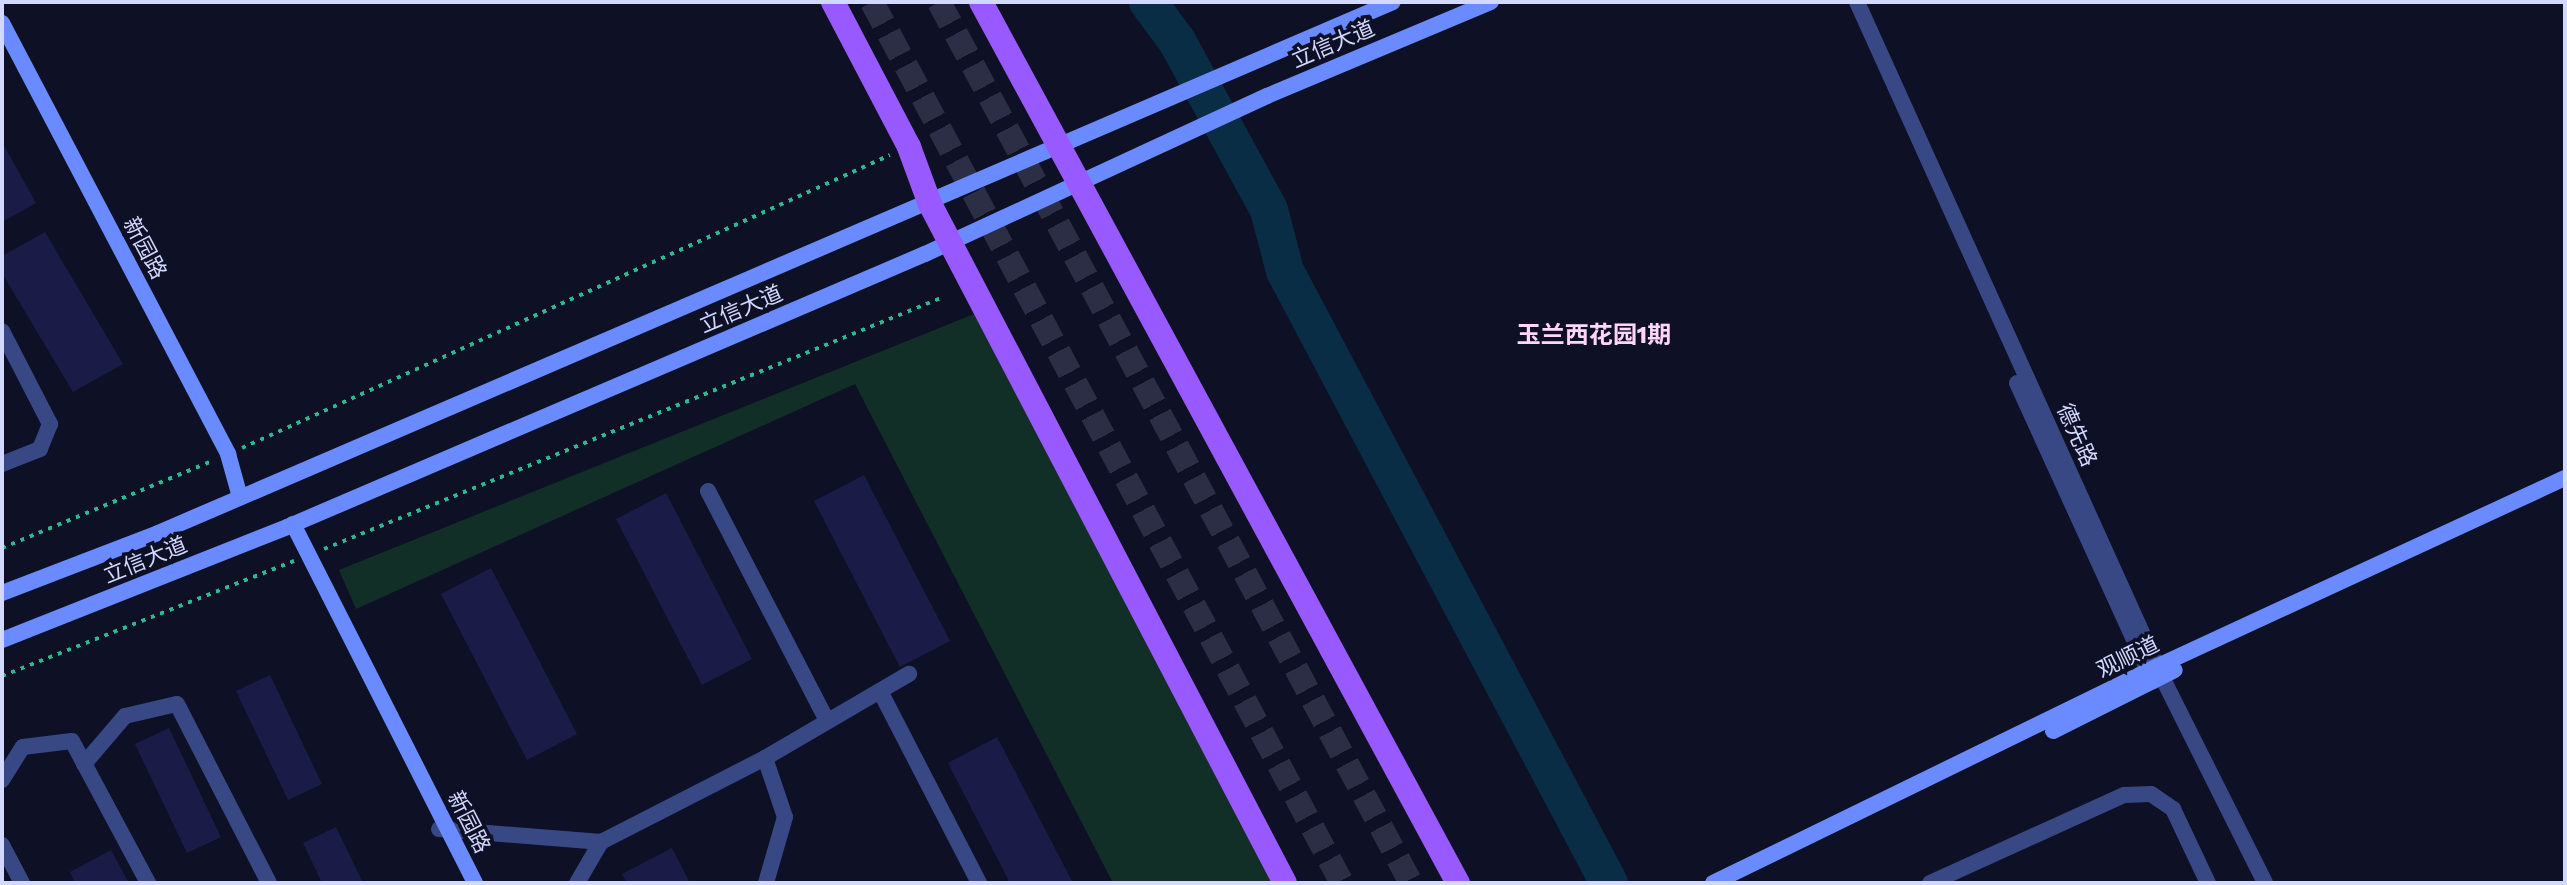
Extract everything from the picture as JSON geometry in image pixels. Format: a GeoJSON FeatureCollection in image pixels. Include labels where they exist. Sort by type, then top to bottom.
{"type":"FeatureCollection","features":[{"type":"Feature","properties":{"kind":"main road"},"geometry":{"type":"LineString","coordinates":[[833,2],[909,147],[930,204],[1285,883]]}},
{"type":"Feature","properties":{"kind":"main road"},"geometry":{"type":"LineString","coordinates":[[981,2],[1458,883]]}},
{"type":"Feature","properties":{"kind":"street","name":"立信大道"},"geometry":{"type":"LineString","coordinates":[[2,593],[236,499],[930,204],[1393,2]]}},
{"type":"Feature","properties":{"kind":"street","name":"立信大道"},"geometry":{"type":"LineString","coordinates":[[2,640],[290,526],[952,242],[1267,96],[1491,2]]}},
{"type":"Feature","properties":{"kind":"street","name":"德先路"},"geometry":{"type":"LineString","coordinates":[[1846,2],[2253,883]]}},
{"type":"Feature","properties":{"kind":"street","name":"德先路"},"geometry":{"type":"LineString","coordinates":[[1857,2],[2155,675],[2265,883]]}},
{"type":"Feature","properties":{"kind":"street","name":"新园路"},"geometry":{"type":"LineString","coordinates":[[2,23],[224,456],[236,499]]}},
{"type":"Feature","properties":{"kind":"street","name":"新园路"},"geometry":{"type":"LineString","coordinates":[[2,41],[224,456]]}},
{"type":"Feature","properties":{"kind":"street"},"geometry":{"type":"LineString","coordinates":[[2,331],[50,424],[40,449],[2,464]]}},
{"type":"Feature","properties":{"kind":"street","name":"观顺道"},"geometry":{"type":"LineString","coordinates":[[1713,883],[2565,478]]}},
{"type":"Feature","properties":{"kind":"street","name":"观顺道"},"geometry":{"type":"LineString","coordinates":[[1735,883],[2155,675],[2565,490]]}},
{"type":"Feature","properties":{"kind":"street"},"geometry":{"type":"LineString","coordinates":[[708,491],[827,721]]}},
{"type":"Feature","properties":{"kind":"street","name":"新园路"},"geometry":{"type":"LineString","coordinates":[[290,526],[444,829],[468,883]]}},
{"type":"Feature","properties":{"kind":"street"},"geometry":{"type":"LineString","coordinates":[[444,829],[601,842],[765,758],[909,674]]}},
{"type":"Feature","properties":{"kind":"street"},"geometry":{"type":"LineString","coordinates":[[880,691],[979,883]]}},
{"type":"Feature","properties":{"kind":"street"},"geometry":{"type":"LineString","coordinates":[[84,764],[125,716],[177,704],[269,883]]}},
{"type":"Feature","properties":{"kind":"street"},"geometry":{"type":"LineString","coordinates":[[2,780],[23,747],[72,741],[148,883]]}},
{"type":"Feature","properties":{"kind":"street"},"geometry":{"type":"LineString","coordinates":[[765,758],[780,790],[785,817],[766,883]]}},
{"type":"Feature","properties":{"kind":"street"},"geometry":{"type":"LineString","coordinates":[[1930,883],[2124,795],[2151,794],[2173,809],[2208,883]]}},
{"type":"Feature","properties":{"kind":"street","name":"新园路"},"geometry":{"type":"LineString","coordinates":[[444,829],[475,883]]}},
{"type":"Feature","properties":{"kind":"street"},"geometry":{"type":"LineString","coordinates":[[577,883],[601,842]]}},
{"type":"Feature","properties":{"kind":"street"},"geometry":{"type":"LineString","coordinates":[[2,845],[22,883]]}},
{"type":"Feature","properties":{"kind":"path"},"geometry":{"type":"LineString","coordinates":[[2,548],[224,456],[892,154]]}},
{"type":"Feature","properties":{"kind":"path"},"geometry":{"type":"LineString","coordinates":[[2,676],[941,298]]}},
{"type":"Feature","properties":{"kind":"green space"},"geometry":{"type":"Polygon","coordinates":[[[979,312],[1278,883],[1113,883],[855,384],[356,609],[339,570],[979,312]]]}},
{"type":"Feature","properties":{"kind":"building"},"geometry":{"type":"Polygon","coordinates":[[[2,142],[36,203],[2,222],[2,142]]]}},
{"type":"Feature","properties":{"kind":"building"},"geometry":{"type":"Polygon","coordinates":[[[45,232],[123,364],[73,392],[2,273],[2,256],[45,232]]]}},
{"type":"Feature","properties":{"kind":"building"},"geometry":{"type":"Polygon","coordinates":[[[864,475],[950,641],[900,667],[814,501],[864,475]]]}},
{"type":"Feature","properties":{"kind":"building"},"geometry":{"type":"Polygon","coordinates":[[[666,493],[752,659],[702,685],[616,519],[666,493]]]}},
{"type":"Feature","properties":{"kind":"building"},"geometry":{"type":"Polygon","coordinates":[[[491,568],[577,734],[527,760],[441,594],[491,568]]]}},
{"type":"Feature","properties":{"kind":"building"},"geometry":{"type":"Polygon","coordinates":[[[270,675],[322,784],[288,800],[236,691],[270,675]]]}},
{"type":"Feature","properties":{"kind":"building"},"geometry":{"type":"Polygon","coordinates":[[[169,728],[221,837],[187,853],[135,744],[169,728]]]}},
{"type":"Feature","properties":{"kind":"building"},"geometry":{"type":"Polygon","coordinates":[[[997,737],[1073,883],[1010,883],[948,763],[997,737]]]}},
{"type":"Feature","properties":{"kind":"building"},"geometry":{"type":"Polygon","coordinates":[[[336,827],[363,883],[322,883],[303,843],[336,827]]]}},
{"type":"Feature","properties":{"kind":"building"},"geometry":{"type":"Polygon","coordinates":[[[672,848],[690,883],[627,883],[622,874],[672,848]]]}},
{"type":"Feature","properties":{"kind":"building"},"geometry":{"type":"Polygon","coordinates":[[[111,850],[129,883],[75,883],[70,872],[111,850]]]}},
{"type":"Feature","properties":{"kind":"waterway"},"geometry":{"type":"LineString","coordinates":[[1148,2],[1177,41],[1269,210],[1285,271],[1609,883]]}},
{"type":"Feature","properties":{"kind":"tunnel"},"geometry":{"type":"LineString","coordinates":[[872,2],[1342,883]]}},
{"type":"Feature","properties":{"kind":"tunnel"},"geometry":{"type":"LineString","coordinates":[[939,2],[1411,883]]}},
{"type":"Feature","properties":{"kind":"district","name":"玉兰西花园1期"},"geometry":{"type":"Point","coordinates":[1594,336]}}]}
